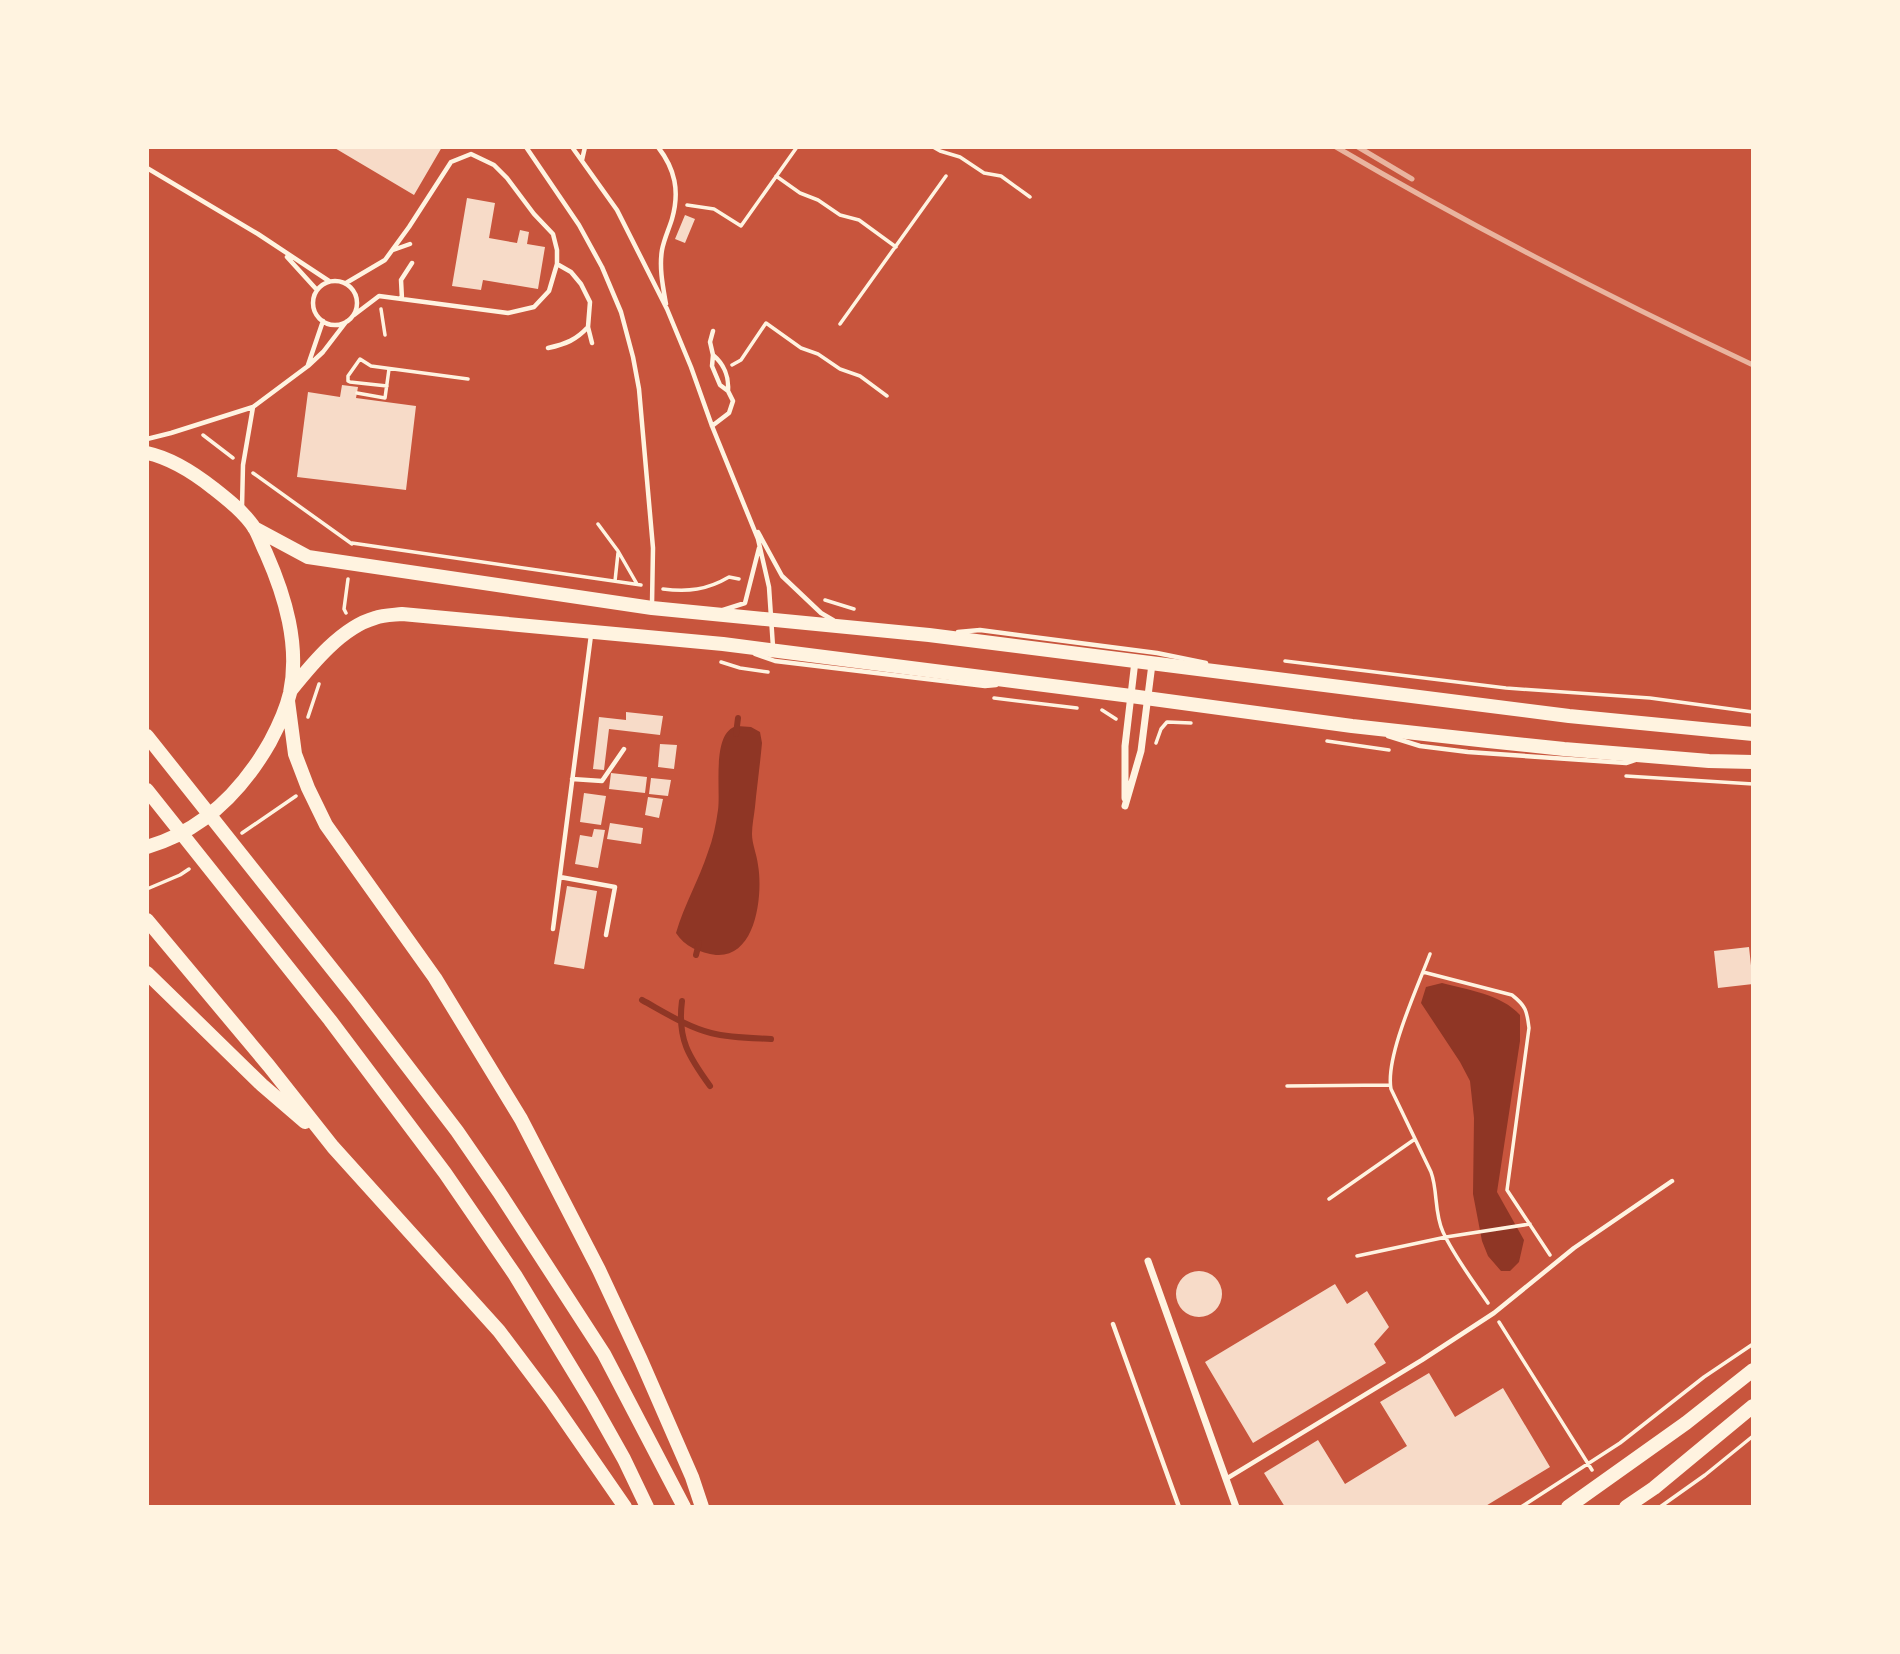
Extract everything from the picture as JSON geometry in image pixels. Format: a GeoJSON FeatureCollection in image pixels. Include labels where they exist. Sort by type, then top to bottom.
{"type":"FeatureCollection","features":[{"type":"Feature","properties":{"kind":"highway"},"geometry":{"type":"LineString","coordinates":[[147,453],[180,466],[202,479],[243,514],[254,528],[286,604],[293,651],[289,695],[295,754],[308,788],[326,825],[435,978],[521,1119],[600,1270],[657,1395],[702,1507]]}},
{"type":"Feature","properties":{"kind":"highway"},"geometry":{"type":"LineString","coordinates":[[254,528],[309,557],[652,608],[929,635],[1569,716],[1753,734]]}},
{"type":"Feature","properties":{"kind":"highway"},"geometry":{"type":"LineString","coordinates":[[147,847],[177,836],[198,823],[224,803],[243,783],[275,732],[289,695],[326,650],[354,627],[374,618],[402,614],[723,644],[1352,726],[1564,749],[1753,762]]}},
{"type":"Feature","properties":{"kind":"highway"},"geometry":{"type":"LineString","coordinates":[[147,736],[457,1131],[604,1354],[684,1507]]}},
{"type":"Feature","properties":{"kind":"highway"},"geometry":{"type":"LineString","coordinates":[[150,794],[330,1020],[445,1173],[515,1275],[592,1402],[648,1507]]}},
{"type":"Feature","properties":{"kind":"highway"},"geometry":{"type":"LineString","coordinates":[[147,920],[269,1066],[332,1147],[499,1331],[551,1400],[625,1507]]}},
{"type":"Feature","properties":{"kind":"highway"},"geometry":{"type":"LineString","coordinates":[[147,973],[262,1085],[332,1147]]}},
{"type":"Feature","properties":{"kind":"highway"},"geometry":{"type":"LineString","coordinates":[[1568,1507],[1686,1423],[1753,1370]]}},
{"type":"Feature","properties":{"kind":"highway"},"geometry":{"type":"LineString","coordinates":[[1626,1507],[1654,1488],[1753,1406]]}},
{"type":"Feature","properties":{"kind":"street"},"geometry":{"type":"LineString","coordinates":[[1135,661],[1125,746],[1125,806],[1142,751],[1152,663]]}},
{"type":"Feature","properties":{"kind":"street"},"geometry":{"type":"LineString","coordinates":[[1148,1262],[1236,1507]]}},
{"type":"Feature","properties":{"kind":"lane"},"geometry":{"type":"LineString","coordinates":[[526,147],[579,225],[602,267],[621,312],[639,389],[653,548],[652,608]]}},
{"type":"Feature","properties":{"kind":"lane"},"geometry":{"type":"LineString","coordinates":[[572,147],[617,210],[667,309],[753,522],[782,576],[821,613],[845,627]]}},
{"type":"Feature","properties":{"kind":"lane"},"geometry":{"type":"LineString","coordinates":[[582,160],[585,147]]}},
{"type":"Feature","properties":{"kind":"lane"},"geometry":{"type":"LineString","coordinates":[[658,147],[672,168],[674,179],[675,204],[662,252],[662,277],[667,309]]}},
{"type":"Feature","properties":{"kind":"lane"},"geometry":{"type":"LineString","coordinates":[[147,439],[253,407],[308,366],[323,352],[346,322],[379,296],[508,313],[534,307],[549,291],[557,264],[557,250],[553,234],[507,178],[494,165],[471,154],[451,162],[385,260],[346,283]]}},
{"type":"Feature","properties":{"kind":"lane"},"geometry":{"type":"LineString","coordinates":[[147,168],[258,234],[329,281]]}},
{"type":"Feature","properties":{"kind":"lane"},"geometry":{"type":"LineString","coordinates":[[522,209],[534,214]]}},
{"type":"Feature","properties":{"kind":"lane"},"geometry":{"type":"LineString","coordinates":[[392,250],[410,244]]}},
{"type":"Feature","properties":{"kind":"lane"},"geometry":{"type":"LineString","coordinates":[[282,251],[317,290]]}},
{"type":"Feature","properties":{"kind":"lane"},"geometry":{"type":"LineString","coordinates":[[402,299],[401,280],[412,263]]}},
{"type":"Feature","properties":{"kind":"lane"},"geometry":{"type":"LineString","coordinates":[[557,264],[571,272],[590,302],[588,327],[592,343]]}},
{"type":"Feature","properties":{"kind":"lane"},"geometry":{"type":"LineString","coordinates":[[346,322],[334,325],[323,321],[314,310],[317,290],[329,281],[346,283],[356,294],[354,315]]}},
{"type":"Feature","properties":{"kind":"lane"},"geometry":{"type":"LineString","coordinates":[[308,366],[323,321]]}},
{"type":"Feature","properties":{"kind":"lane"},"geometry":{"type":"LineString","coordinates":[[548,348],[568,343],[588,327]]}},
{"type":"Feature","properties":{"kind":"lane"},"geometry":{"type":"LineString","coordinates":[[712,426],[729,413],[733,401],[728,391],[720,385],[712,366],[710,342],[713,331]]}},
{"type":"Feature","properties":{"kind":"lane"},"geometry":{"type":"LineString","coordinates":[[713,355],[721,361],[729,381],[728,391]]}},
{"type":"Feature","properties":{"kind":"lane"},"geometry":{"type":"LineString","coordinates":[[243,514],[243,466],[253,407]]}},
{"type":"Feature","properties":{"kind":"lane"},"geometry":{"type":"LineString","coordinates":[[753,522],[769,587],[773,651]]}},
{"type":"Feature","properties":{"kind":"lane"},"geometry":{"type":"LineString","coordinates":[[713,614],[744,603],[759,547]]}},
{"type":"Feature","properties":{"kind":"lane"},"geometry":{"type":"LineString","coordinates":[[929,635],[980,630],[1157,653],[1284,680]]}},
{"type":"Feature","properties":{"kind":"lane"},"geometry":{"type":"LineString","coordinates":[[553,929],[591,632]]}},
{"type":"Feature","properties":{"kind":"lane"},"geometry":{"type":"LineString","coordinates":[[723,644],[775,661],[985,686],[1028,683]]}},
{"type":"Feature","properties":{"kind":"lane"},"geometry":{"type":"LineString","coordinates":[[572,779],[602,781],[624,749]]}},
{"type":"Feature","properties":{"kind":"lane"},"geometry":{"type":"LineString","coordinates":[[560,877],[615,887],[606,934]]}},
{"type":"Feature","properties":{"kind":"lane"},"geometry":{"type":"LineString","coordinates":[[1226,1479],[1494,1313],[1574,1248],[1672,1181]]}},
{"type":"Feature","properties":{"kind":"lane"},"geometry":{"type":"LineString","coordinates":[[1113,1324],[1180,1507]]}},
{"type":"Feature","properties":{"kind":"path"},"geometry":{"type":"LineString","coordinates":[[675,204],[714,209],[741,226],[797,147]]}},
{"type":"Feature","properties":{"kind":"path"},"geometry":{"type":"LineString","coordinates":[[933,147],[940,152],[960,157],[984,173],[1001,176],[1030,197]]}},
{"type":"Feature","properties":{"kind":"path"},"geometry":{"type":"LineString","coordinates":[[776,176],[839,215],[859,220],[896,247]]}},
{"type":"Feature","properties":{"kind":"path"},"geometry":{"type":"LineString","coordinates":[[840,324],[946,176]]}},
{"type":"Feature","properties":{"kind":"path"},"geometry":{"type":"LineString","coordinates":[[724,369],[741,360],[766,323],[801,348],[818,354],[840,369],[860,376],[887,396]]}},
{"type":"Feature","properties":{"kind":"path"},"geometry":{"type":"LineString","coordinates":[[387,386],[350,382],[348,376],[360,359],[371,366],[468,379]]}},
{"type":"Feature","properties":{"kind":"path"},"geometry":{"type":"LineString","coordinates":[[357,393],[385,398],[389,369]]}},
{"type":"Feature","properties":{"kind":"path"},"geometry":{"type":"LineString","coordinates":[[189,427],[352,543],[683,592],[706,589],[729,577]]}},
{"type":"Feature","properties":{"kind":"path"},"geometry":{"type":"LineString","coordinates":[[598,524],[638,585]]}},
{"type":"Feature","properties":{"kind":"path"},"geometry":{"type":"LineString","coordinates":[[352,543],[344,609],[354,627]]}},
{"type":"Feature","properties":{"kind":"path"},"geometry":{"type":"LineString","coordinates":[[615,582],[618,551]]}},
{"type":"Feature","properties":{"kind":"path"},"geometry":{"type":"LineString","coordinates":[[822,599],[856,610]]}},
{"type":"Feature","properties":{"kind":"path"},"geometry":{"type":"LineString","coordinates":[[713,661],[773,673]]}},
{"type":"Feature","properties":{"kind":"path"},"geometry":{"type":"LineString","coordinates":[[1284,661],[1506,688],[1650,698],[1753,712]]}},
{"type":"Feature","properties":{"kind":"path"},"geometry":{"type":"LineString","coordinates":[[308,724],[307,716],[322,676]]}},
{"type":"Feature","properties":{"kind":"path"},"geometry":{"type":"LineString","coordinates":[[988,697],[1081,708]]}},
{"type":"Feature","properties":{"kind":"path"},"geometry":{"type":"LineString","coordinates":[[1101,709],[1115,719]]}},
{"type":"Feature","properties":{"kind":"path"},"geometry":{"type":"LineString","coordinates":[[1430,954],[1390,1065],[1390,1085],[1436,1185],[1436,1208],[1446,1237],[1588,1464]]}},
{"type":"Feature","properties":{"kind":"path"},"geometry":{"type":"LineString","coordinates":[[1423,972],[1512,995],[1520,1000],[1527,1011],[1530,1028],[1507,1189],[1556,1263]]}},
{"type":"Feature","properties":{"kind":"path"},"geometry":{"type":"LineString","coordinates":[[1287,1086],[1390,1085]]}},
{"type":"Feature","properties":{"kind":"path"},"geometry":{"type":"LineString","coordinates":[[1329,1199],[1415,1139]]}},
{"type":"Feature","properties":{"kind":"path"},"geometry":{"type":"LineString","coordinates":[[1357,1256],[1446,1237],[1530,1224]]}},
{"type":"Feature","properties":{"kind":"path"},"geometry":{"type":"LineString","coordinates":[[1521,1507],[1620,1443],[1704,1377],[1753,1344]]}},
{"type":"Feature","properties":{"kind":"path"},"geometry":{"type":"LineString","coordinates":[[1660,1507],[1706,1475],[1753,1436]]}},
{"type":"Feature","properties":{"kind":"shaded area"},"geometry":{"type":"Polygon","coordinates":[[[737,726],[751,727],[760,732],[762,743],[752,834],[759,877],[758,907],[749,935],[741,946],[730,953],[716,955],[693,948],[683,942],[676,933],[713,837],[718,810],[719,762],[723,739],[729,730],[737,726]]]}},
{"type":"Feature","properties":{"kind":"shaded area"},"geometry":{"type":"Polygon","coordinates":[[[1442,983],[1494,997],[1520,1015],[1520,1041],[1497,1192],[1524,1240],[1519,1262],[1510,1271],[1501,1271],[1488,1256],[1482,1241],[1473,1194],[1474,1118],[1470,1081],[1421,1003],[1426,987],[1442,983]]]}},
{"type":"Feature","properties":{"kind":"building"},"geometry":{"type":"Polygon","coordinates":[[[333,147],[442,147],[414,195],[333,147]]]}},
{"type":"Feature","properties":{"kind":"building"},"geometry":{"type":"Polygon","coordinates":[[[467,198],[495,203],[489,238],[517,243],[520,230],[529,232],[527,244],[545,247],[538,289],[483,280],[481,290],[452,286],[467,198]]]}},
{"type":"Feature","properties":{"kind":"building"},"geometry":{"type":"Polygon","coordinates":[[[685,215],[695,219],[685,243],[675,239],[685,215]]]}},
{"type":"Feature","properties":{"kind":"building"},"geometry":{"type":"Polygon","coordinates":[[[342,385],[358,387],[356,398],[416,406],[406,490],[297,477],[308,392],[340,397],[342,385]]]}},
{"type":"Feature","properties":{"kind":"building"},"geometry":{"type":"Polygon","coordinates":[[[626,712],[663,716],[660,735],[609,729],[604,770],[593,769],[599,717],[626,720],[626,712]]]}},
{"type":"Feature","properties":{"kind":"building"},"geometry":{"type":"Polygon","coordinates":[[[660,744],[677,745],[674,769],[658,767],[660,744]]]}},
{"type":"Feature","properties":{"kind":"building"},"geometry":{"type":"Polygon","coordinates":[[[611,773],[647,777],[645,793],[609,789],[611,773]]]}},
{"type":"Feature","properties":{"kind":"building"},"geometry":{"type":"Polygon","coordinates":[[[651,778],[671,780],[668,796],[649,794],[651,778]]]}},
{"type":"Feature","properties":{"kind":"building"},"geometry":{"type":"Polygon","coordinates":[[[584,793],[606,796],[601,825],[580,822],[584,793]]]}},
{"type":"Feature","properties":{"kind":"building"},"geometry":{"type":"Polygon","coordinates":[[[648,797],[663,799],[659,818],[645,815],[648,797]]]}},
{"type":"Feature","properties":{"kind":"building"},"geometry":{"type":"Polygon","coordinates":[[[610,823],[643,828],[641,844],[607,839],[610,823]]]}},
{"type":"Feature","properties":{"kind":"building"},"geometry":{"type":"Polygon","coordinates":[[[594,829],[605,830],[598,868],[575,864],[580,835],[592,837],[594,829]]]}},
{"type":"Feature","properties":{"kind":"building"},"geometry":{"type":"Polygon","coordinates":[[[567,886],[597,891],[584,969],[554,964],[567,886]]]}},
{"type":"Feature","properties":{"kind":"building"},"geometry":{"type":"Polygon","coordinates":[[[1749,947],[1753,984],[1718,988],[1714,951],[1749,947]]]}},
{"type":"Feature","properties":{"kind":"building"},"geometry":{"type":"Polygon","coordinates":[[[1199,1271],[1215,1278],[1222,1294],[1215,1310],[1199,1317],[1183,1310],[1176,1294],[1183,1278],[1199,1271]]]}},
{"type":"Feature","properties":{"kind":"building"},"geometry":{"type":"Polygon","coordinates":[[[1335,1284],[1347,1304],[1367,1291],[1389,1327],[1374,1344],[1386,1363],[1253,1443],[1205,1362],[1335,1284]]]}},
{"type":"Feature","properties":{"kind":"building"},"geometry":{"type":"Polygon","coordinates":[[[1429,1373],[1455,1417],[1503,1388],[1550,1467],[1484,1507],[1285,1507],[1264,1473],[1318,1440],[1345,1484],[1407,1446],[1380,1402],[1429,1373]]]}},
{"type":"Feature","properties":{"kind":"waterway"},"geometry":{"type":"LineString","coordinates":[[736,734],[738,718]]}},
{"type":"Feature","properties":{"kind":"waterway"},"geometry":{"type":"LineString","coordinates":[[696,955],[699,943]]}},
{"type":"Feature","properties":{"kind":"waterway"},"geometry":{"type":"LineString","coordinates":[[642,1000],[676,1019],[711,1033],[771,1039]]}},
{"type":"Feature","properties":{"kind":"waterway"},"geometry":{"type":"LineString","coordinates":[[682,1001],[681,1026],[686,1047],[710,1086]]}},
{"type":"Feature","properties":{"kind":"railway"},"geometry":{"type":"LineString","coordinates":[[1336,147],[1542,260],[1753,365]]}},
{"type":"Feature","properties":{"kind":"railway"},"geometry":{"type":"LineString","coordinates":[[1358,147],[1412,179]]}}]}
